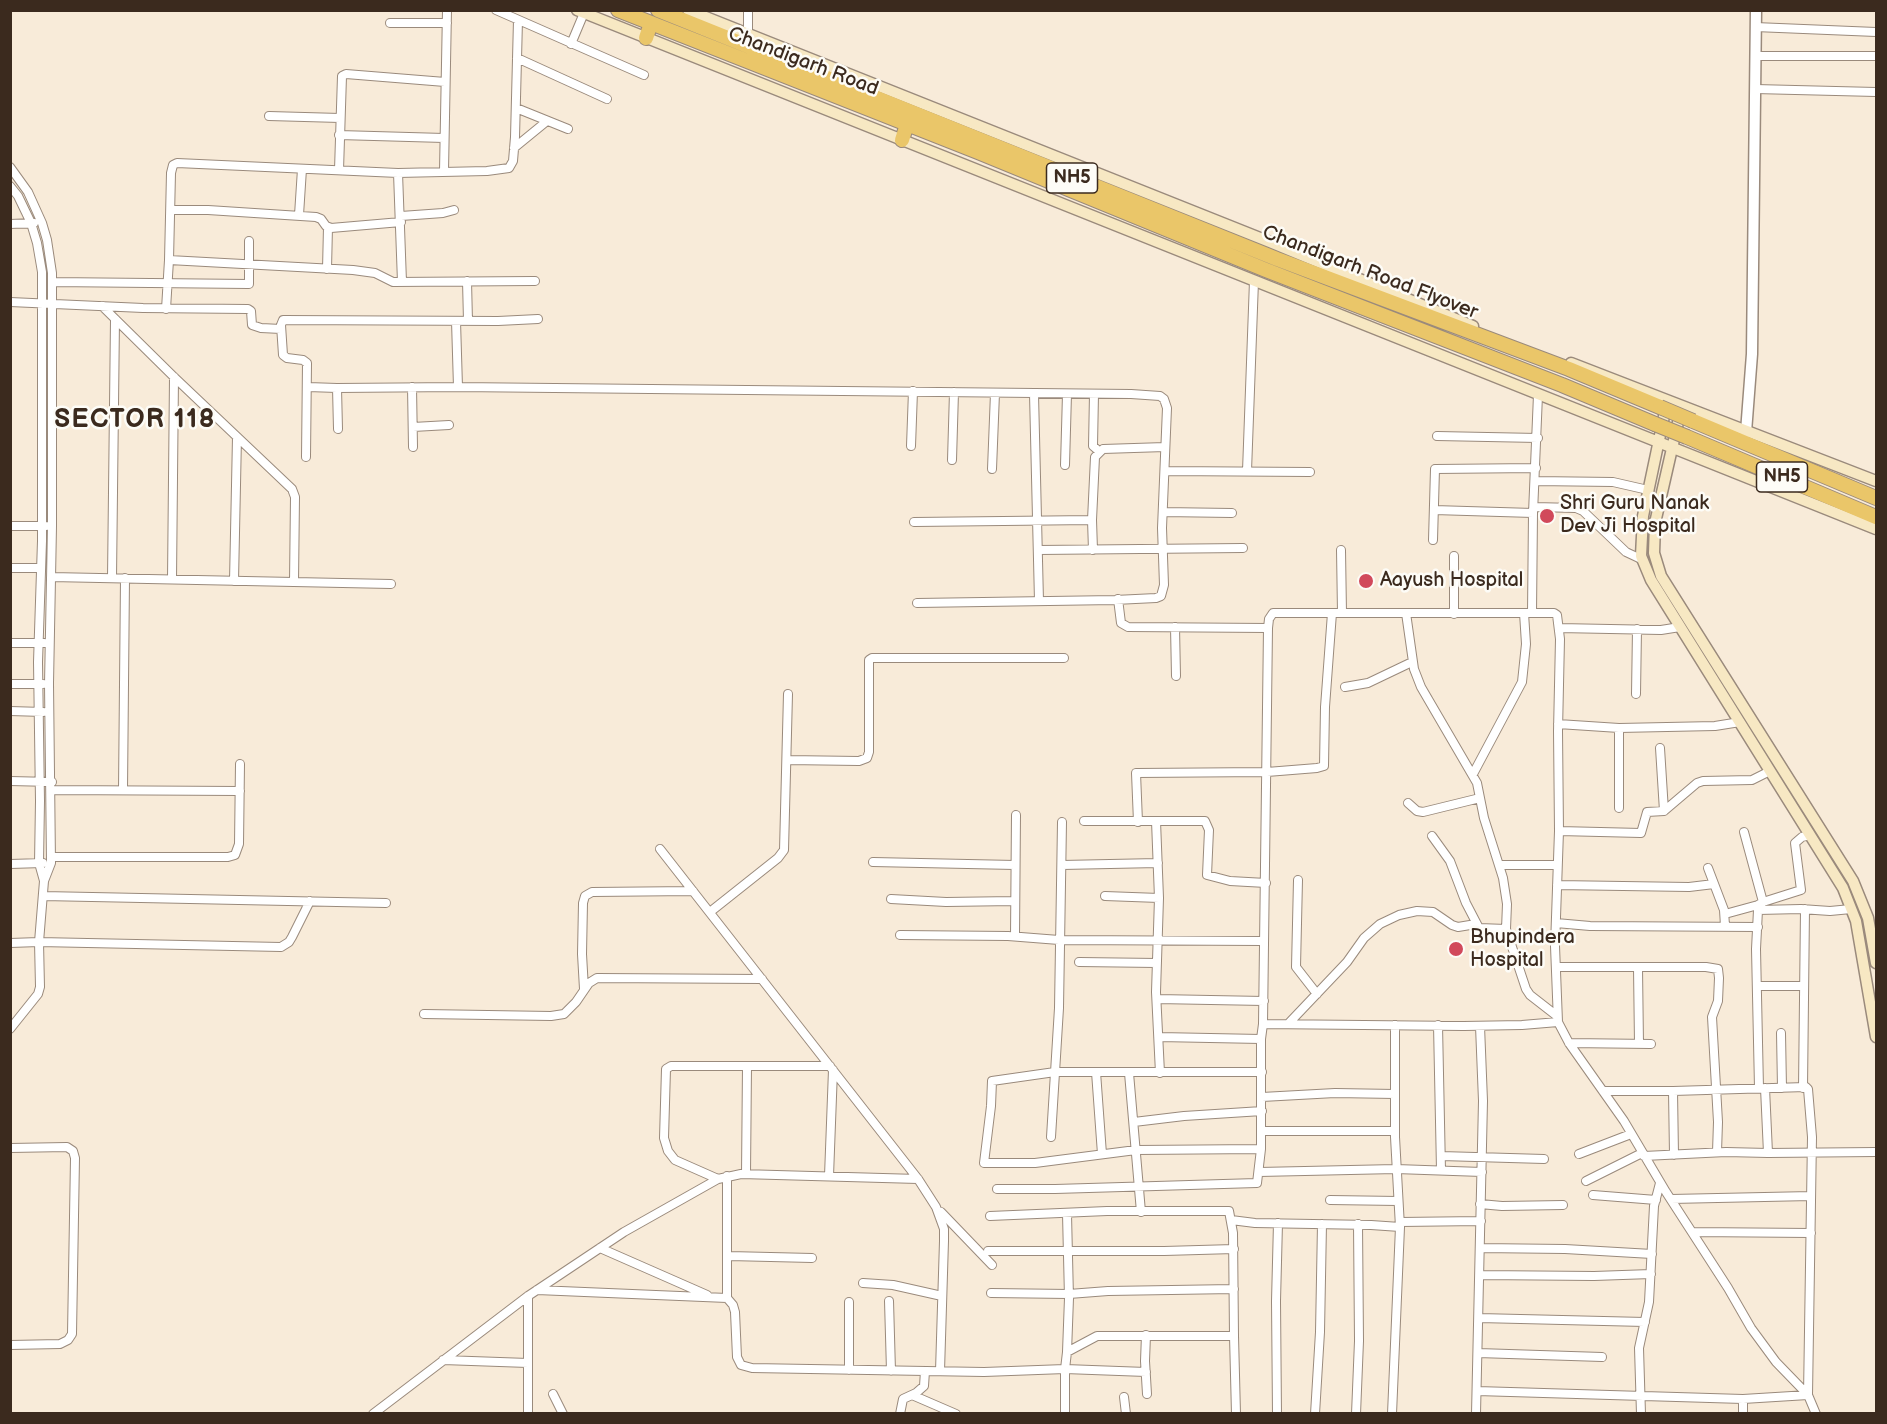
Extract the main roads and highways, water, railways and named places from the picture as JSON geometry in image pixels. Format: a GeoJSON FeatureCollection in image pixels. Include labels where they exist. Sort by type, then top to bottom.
{"type":"FeatureCollection","features":[{"type":"Feature","properties":{"kind":"highway","name":"NH5"},"geometry":{"type":"LineString","coordinates":[[618,10],[651,23]]}},
{"type":"Feature","properties":{"kind":"highway","name":"NH5"},"geometry":{"type":"LineString","coordinates":[[658,10],[852,83]]}},
{"type":"Feature","properties":{"kind":"highway"},"geometry":{"type":"LineString","coordinates":[[646,38],[651,23]]}},
{"type":"Feature","properties":{"kind":"highway","name":"Chandigarh Road"},"geometry":{"type":"LineString","coordinates":[[651,23],[907,124]]}},
{"type":"Feature","properties":{"kind":"highway","name":"Chandigarh Road Flyover"},"geometry":{"type":"LineString","coordinates":[[852,83],[868,96],[1277,259],[1569,369],[1876,498]]}},
{"type":"Feature","properties":{"kind":"highway","name":"Chandigarh Road Flyover"},"geometry":{"type":"LineString","coordinates":[[907,124],[1266,270],[1562,385],[1876,517]]}},
{"type":"Feature","properties":{"kind":"highway"},"geometry":{"type":"LineString","coordinates":[[902,140],[907,124]]}},
{"type":"Feature","properties":{"kind":"main road"},"geometry":{"type":"LineString","coordinates":[[688,10],[852,83],[1270,242],[1506,339],[1876,481]]}},
{"type":"Feature","properties":{"kind":"main road"},"geometry":{"type":"LineString","coordinates":[[580,12],[1876,529]]}},
{"type":"Feature","properties":{"kind":"main road"},"geometry":{"type":"LineString","coordinates":[[1668,401],[1648,490],[1641,540],[1643,560],[1651,580],[1843,888],[1856,921],[1876,1037]]}},
{"type":"Feature","properties":{"kind":"main road"},"geometry":{"type":"LineString","coordinates":[[1681,406],[1655,523],[1654,553],[1661,576],[1853,881],[1868,918],[1876,963]]}},
{"type":"Feature","properties":{"kind":"place","name":"Shri Guru Nanak Dev Ji Hospital"},"geometry":{"type":"Point","coordinates":[1547,516]}},
{"type":"Feature","properties":{"kind":"place","name":"Aayush Hospital"},"geometry":{"type":"Point","coordinates":[1366,581]}},
{"type":"Feature","properties":{"kind":"place","name":"Bhupindera Hospital"},"geometry":{"type":"Point","coordinates":[1456,949]}},
{"type":"Feature","properties":{"kind":"district","name":"SECTOR 118"},"geometry":{"type":"Point","coordinates":[135,420]}}]}
